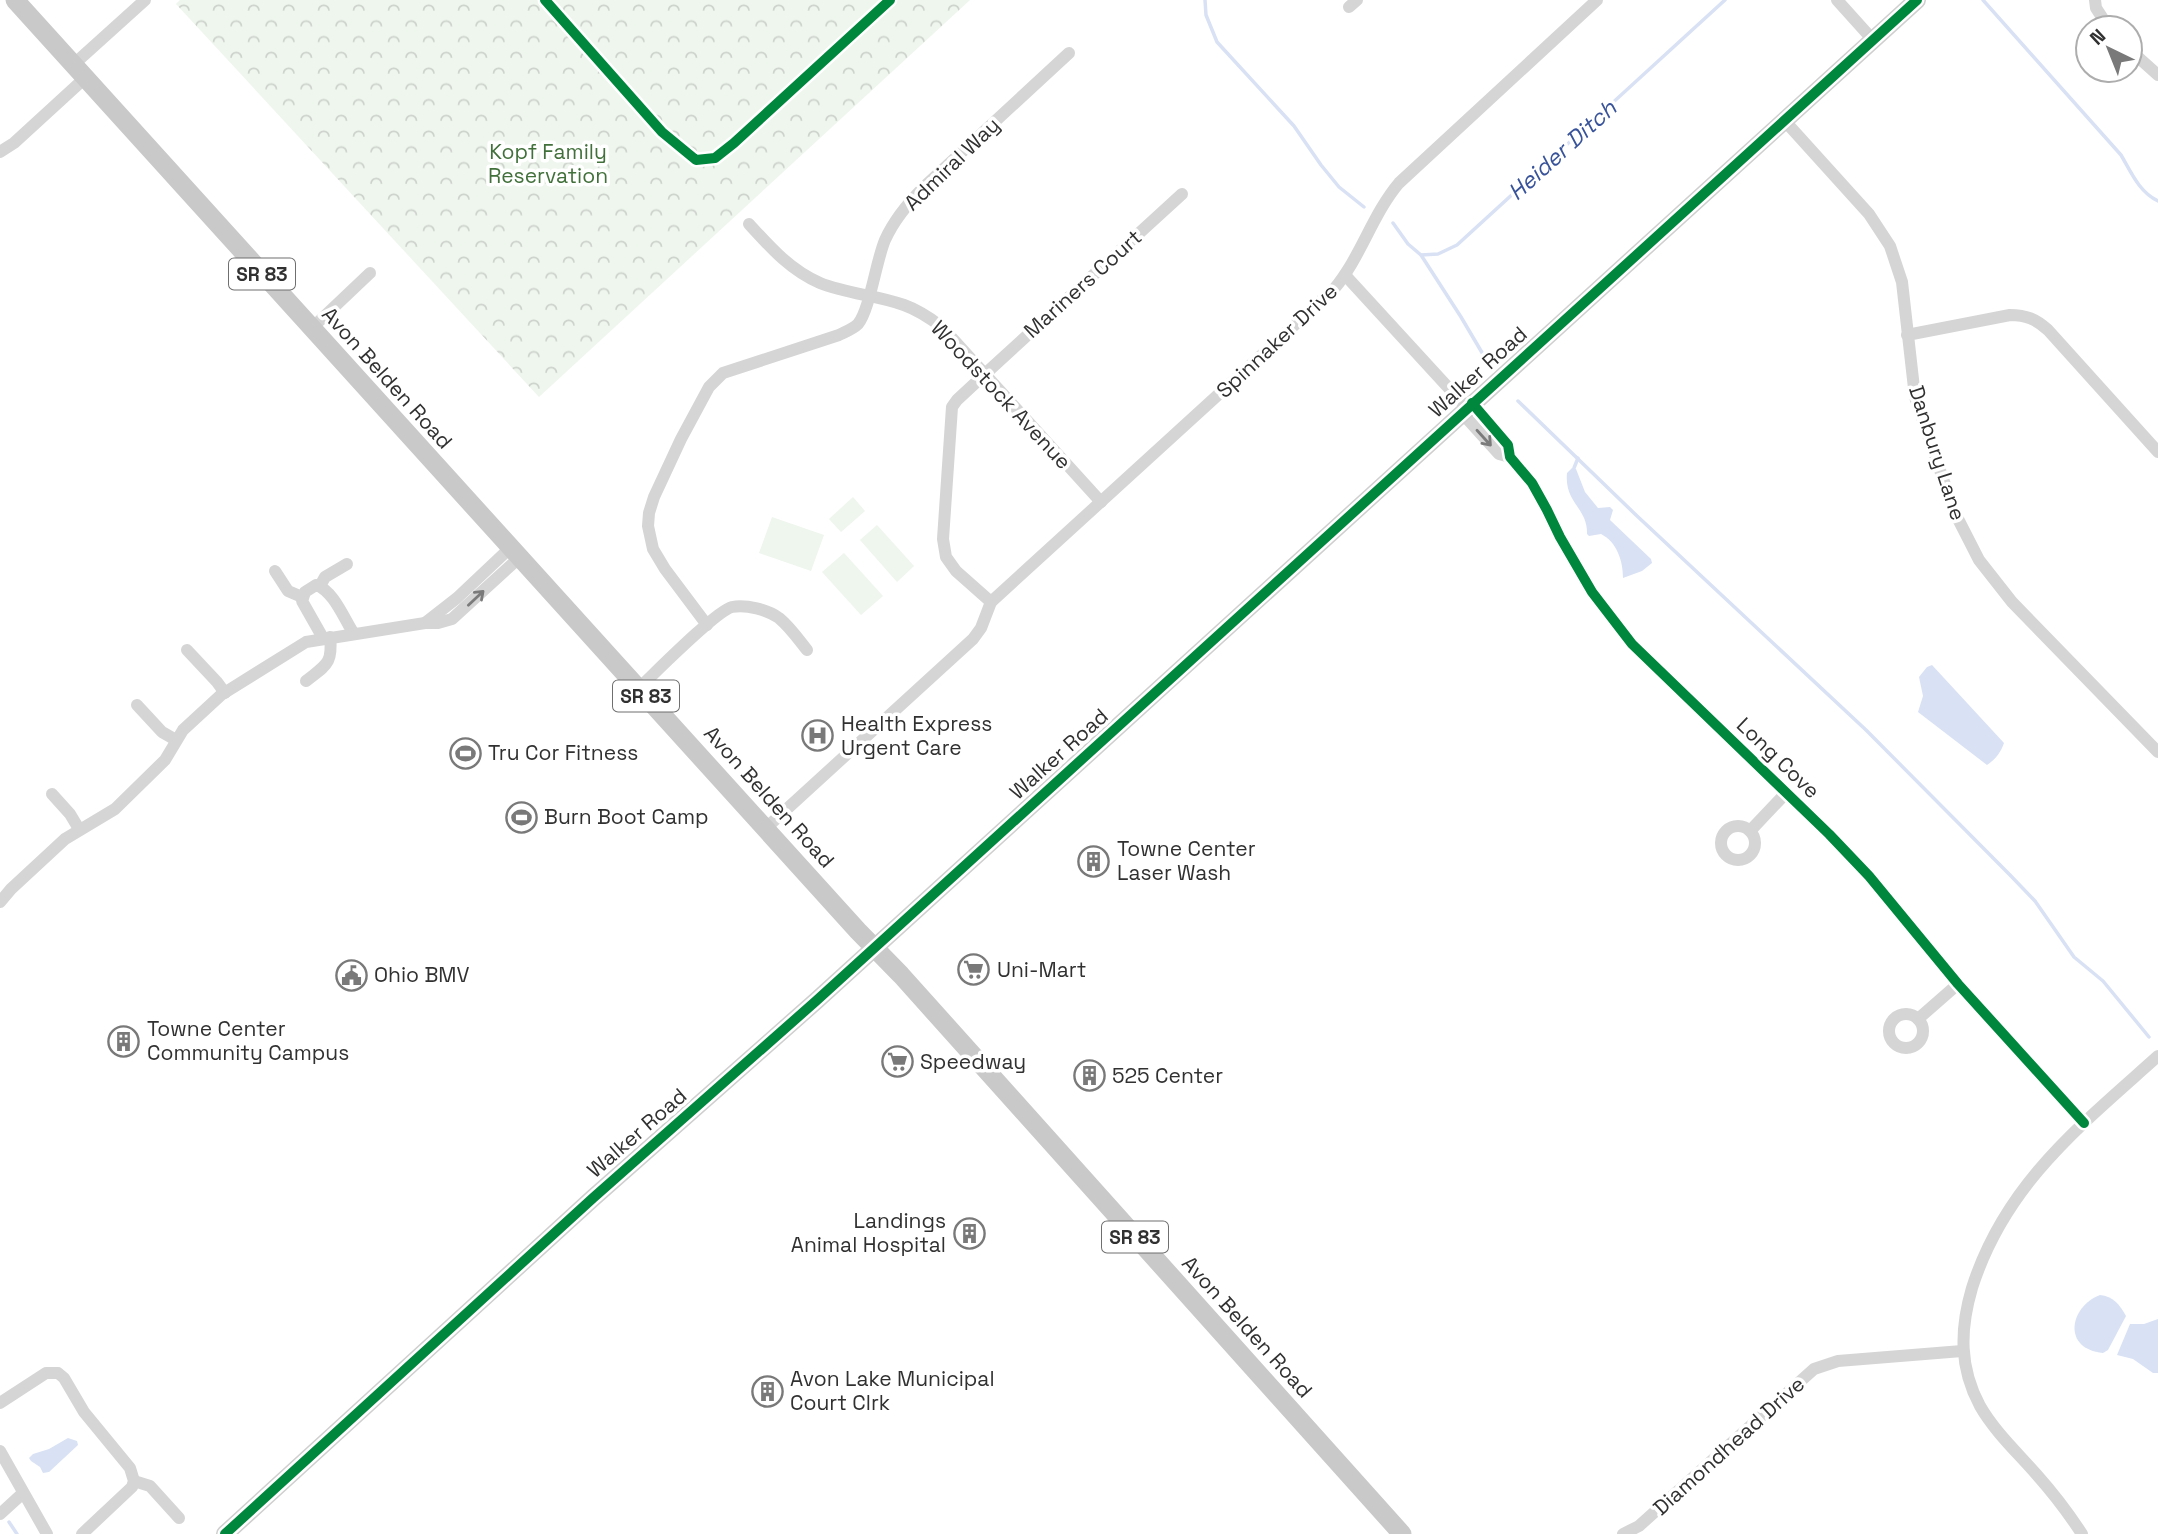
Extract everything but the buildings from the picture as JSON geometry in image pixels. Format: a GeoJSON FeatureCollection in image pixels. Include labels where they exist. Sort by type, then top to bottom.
{"type":"FeatureCollection","features":[{"type":"Feature","properties":{"kind":"main road","name":"Avon Belden Road"},"geometry":{"type":"LineString","coordinates":[[15,0],[875,948],[1402,1534]]}},
{"type":"Feature","properties":{"kind":"street"},"geometry":{"type":"LineString","coordinates":[[0,152],[14,143],[145,0]]}},
{"type":"Feature","properties":{"kind":"street","name":"Spinnaker Drive"},"geometry":{"type":"LineString","coordinates":[[991,602],[1325,298],[1345,275],[1380,209],[1399,183],[1597,0]]}},
{"type":"Feature","properties":{"kind":"street"},"geometry":{"type":"LineString","coordinates":[[1837,0],[1873,40]]}},
{"type":"Feature","properties":{"kind":"street","name":"Walker Road"},"geometry":{"type":"LineString","coordinates":[[225,1534],[600,1191],[875,948],[1916,0]]}},
{"type":"Feature","properties":{"kind":"street","name":"Admiral Way"},"geometry":{"type":"LineString","coordinates":[[707,625],[653,550],[648,526],[651,505],[681,439],[709,387],[717,377],[850,330],[860,321],[884,243],[905,207],[1069,53]]}},
{"type":"Feature","properties":{"kind":"street"},"geometry":{"type":"LineString","coordinates":[[2144,62],[2158,75]]}},
{"type":"Feature","properties":{"kind":"street","name":"Danbury Lane"},"geometry":{"type":"LineString","coordinates":[[1784,120],[1869,214],[1884,234],[1895,257],[1902,282],[1915,397],[1954,511],[1979,560],[2012,602],[2158,752]]}},
{"type":"Feature","properties":{"kind":"street","name":"Mariners Court"},"geometry":{"type":"LineString","coordinates":[[991,602],[956,571],[946,557],[943,540],[952,407],[985,373],[1182,194]]}},
{"type":"Feature","properties":{"kind":"street","name":"Woodstock Avenue"},"geometry":{"type":"LineString","coordinates":[[748,224],[781,258],[801,273],[833,288],[904,305],[928,316],[942,327],[1101,502]]}},
{"type":"Feature","properties":{"kind":"street"},"geometry":{"type":"LineString","coordinates":[[311,329],[370,273]]}},
{"type":"Feature","properties":{"kind":"street","name":"Long Cove"},"geometry":{"type":"LineString","coordinates":[[1345,275],[1467,408],[1499,454],[1510,457],[1532,483],[1592,592],[1632,644],[1869,876],[1958,984],[2084,1123]]}},
{"type":"Feature","properties":{"kind":"street"},"geometry":{"type":"LineString","coordinates":[[1907,335],[2010,316],[2032,318],[2048,330],[2158,452]]}},
{"type":"Feature","properties":{"kind":"street"},"geometry":{"type":"LineString","coordinates":[[0,902],[65,839],[115,809],[165,760],[176,740],[191,722],[225,693],[306,642],[425,623],[515,552]]}},
{"type":"Feature","properties":{"kind":"street"},"geometry":{"type":"LineString","coordinates":[[320,586],[325,577],[348,564]]}},
{"type":"Feature","properties":{"kind":"street"},"geometry":{"type":"LineString","coordinates":[[275,571],[288,591],[302,597]]}},
{"type":"Feature","properties":{"kind":"street"},"geometry":{"type":"LineString","coordinates":[[306,681],[328,662],[331,656],[327,638],[303,606],[302,597],[312,586],[320,586],[332,599],[354,634]]}},
{"type":"Feature","properties":{"kind":"street"},"geometry":{"type":"LineString","coordinates":[[766,828],[973,639],[981,628],[991,602]]}},
{"type":"Feature","properties":{"kind":"street"},"geometry":{"type":"LineString","coordinates":[[639,688],[720,613],[732,607],[764,610],[779,618],[807,650]]}},
{"type":"Feature","properties":{"kind":"street"},"geometry":{"type":"LineString","coordinates":[[187,650],[225,693]]}},
{"type":"Feature","properties":{"kind":"street"},"geometry":{"type":"LineString","coordinates":[[137,705],[163,732],[176,740]]}},
{"type":"Feature","properties":{"kind":"street"},"geometry":{"type":"LineString","coordinates":[[1750,831],[1786,793]]}},
{"type":"Feature","properties":{"kind":"street"},"geometry":{"type":"LineString","coordinates":[[51,794],[70,814],[79,829]]}},
{"type":"Feature","properties":{"kind":"street"},"geometry":{"type":"LineString","coordinates":[[1919,1019],[1958,984]]}},
{"type":"Feature","properties":{"kind":"street"},"geometry":{"type":"LineString","coordinates":[[2082,1534],[2039,1477],[1992,1426],[1969,1377],[1962,1351],[1963,1326],[1979,1266],[1992,1236],[2014,1199],[2038,1169],[2084,1123],[2158,1056]]}},
{"type":"Feature","properties":{"kind":"street","name":"Diamondhead Drive"},"geometry":{"type":"LineString","coordinates":[[1623,1534],[1639,1526],[1814,1369],[1838,1361],[1962,1351]]}},
{"type":"Feature","properties":{"kind":"street"},"geometry":{"type":"LineString","coordinates":[[0,1403],[46,1373],[58,1373],[64,1378],[84,1412],[130,1468],[134,1481],[129,1491],[82,1534]]}},
{"type":"Feature","properties":{"kind":"street"},"geometry":{"type":"LineString","coordinates":[[0,1451],[47,1534]]}},
{"type":"Feature","properties":{"kind":"street"},"geometry":{"type":"LineString","coordinates":[[134,1481],[150,1486],[178,1518]]}},
{"type":"Feature","properties":{"kind":"street"},"geometry":{"type":"LineString","coordinates":[[0,1514],[22,1494]]}},
{"type":"Feature","properties":{"kind":"green space","name":"Kopf Family Reservation"},"geometry":{"type":"Polygon","coordinates":[[[180,0],[970,0],[539,397],[176,4],[180,0]]]}},
{"type":"Feature","properties":{"kind":"green space"},"geometry":{"type":"Polygon","coordinates":[[[853,497],[865,511],[841,532],[829,519],[853,497]]]}},
{"type":"Feature","properties":{"kind":"green space"},"geometry":{"type":"Polygon","coordinates":[[[772,517],[824,535],[811,571],[759,553],[772,517]]]}},
{"type":"Feature","properties":{"kind":"green space"},"geometry":{"type":"Polygon","coordinates":[[[877,525],[914,566],[897,582],[860,540],[877,525]]]}},
{"type":"Feature","properties":{"kind":"green space"},"geometry":{"type":"Polygon","coordinates":[[[844,553],[883,596],[861,615],[822,572],[844,553]]]}},
{"type":"Feature","properties":{"kind":"water"},"geometry":{"type":"Polygon","coordinates":[[[1572,468],[1576,469],[1585,492],[1598,508],[1610,507],[1613,510],[1610,520],[1651,559],[1652,563],[1642,571],[1623,578],[1620,559],[1607,537],[1587,534],[1584,518],[1569,492],[1567,473],[1572,468]]]}},
{"type":"Feature","properties":{"kind":"water"},"geometry":{"type":"Polygon","coordinates":[[[1932,665],[2004,743],[1998,755],[1987,765],[1918,712],[1923,696],[1919,677],[1932,665]]]}},
{"type":"Feature","properties":{"kind":"water"},"geometry":{"type":"Polygon","coordinates":[[[2100,1295],[2116,1302],[2126,1316],[2108,1350],[2103,1353],[2090,1350],[2081,1344],[2074,1327],[2082,1309],[2100,1295]]]}},
{"type":"Feature","properties":{"kind":"water"},"geometry":{"type":"Polygon","coordinates":[[[2158,1319],[2158,1373],[2153,1373],[2133,1359],[2117,1355],[2130,1324],[2144,1324],[2158,1319]]]}},
{"type":"Feature","properties":{"kind":"water"},"geometry":{"type":"Polygon","coordinates":[[[68,1438],[77,1441],[78,1445],[49,1472],[43,1473],[29,1458],[33,1454],[49,1449],[68,1438]]]}},
{"type":"Feature","properties":{"kind":"waterway","name":"Heider Ditch"},"geometry":{"type":"LineString","coordinates":[[1205,0],[1206,15],[1217,42],[1294,126],[1339,187],[1364,207]]}},
{"type":"Feature","properties":{"kind":"waterway","name":"Heider Ditch"},"geometry":{"type":"LineString","coordinates":[[1393,223],[1408,244],[1421,255],[1438,254],[1457,245],[1725,0]]}},
{"type":"Feature","properties":{"kind":"waterway","name":"Heider Ditch"},"geometry":{"type":"LineString","coordinates":[[1983,0],[2121,155],[2141,187],[2158,201]]}},
{"type":"Feature","properties":{"kind":"waterway"},"geometry":{"type":"LineString","coordinates":[[1421,255],[1484,356]]}},
{"type":"Feature","properties":{"kind":"waterway"},"geometry":{"type":"LineString","coordinates":[[1518,401],[1866,730],[2010,875],[2035,901],[2074,957],[2103,981],[2149,1037]]}},
{"type":"Feature","properties":{"kind":"waterway"},"geometry":{"type":"LineString","coordinates":[[1574,468],[1578,458]]}},
{"type":"Feature","properties":{"kind":"waterway"},"geometry":{"type":"LineString","coordinates":[[9,1522],[17,1534]]}},
{"type":"Feature","properties":{"kind":"cycle path"},"geometry":{"type":"LineString","coordinates":[[545,0],[662,132],[696,160],[715,158],[734,143],[890,0]]}},
{"type":"Feature","properties":{"kind":"cycle path"},"geometry":{"type":"LineString","coordinates":[[225,1534],[1917,0]]}},
{"type":"Feature","properties":{"kind":"cycle path"},"geometry":{"type":"LineString","coordinates":[[1472,403],[1508,445],[1510,457],[1532,483],[1592,592],[1632,644],[1869,876],[1958,984],[2084,1123]]}},
{"type":"Feature","properties":{"kind":"place","name":"Health Express Urgent Care"},"geometry":{"type":"Point","coordinates":[818,736]}},
{"type":"Feature","properties":{"kind":"place","name":"Tru Cor Fitness"},"geometry":{"type":"Point","coordinates":[465,753]}},
{"type":"Feature","properties":{"kind":"place","name":"Burn Boot Camp"},"geometry":{"type":"Point","coordinates":[521,817]}},
{"type":"Feature","properties":{"kind":"place","name":"Towne Center Laser Wash"},"geometry":{"type":"Point","coordinates":[1094,861]}},
{"type":"Feature","properties":{"kind":"place","name":"Uni-Mart"},"geometry":{"type":"Point","coordinates":[974,970]}},
{"type":"Feature","properties":{"kind":"place","name":"Ohio BMV"},"geometry":{"type":"Point","coordinates":[351,975]}},
{"type":"Feature","properties":{"kind":"place","name":"Towne Center Community Campus"},"geometry":{"type":"Point","coordinates":[124,1041]}},
{"type":"Feature","properties":{"kind":"place","name":"Speedway"},"geometry":{"type":"Point","coordinates":[897,1062]}},
{"type":"Feature","properties":{"kind":"place","name":"525 Center"},"geometry":{"type":"Point","coordinates":[1089,1076]}},
{"type":"Feature","properties":{"kind":"place","name":"Landings Animal Hospital"},"geometry":{"type":"Point","coordinates":[969,1233]}},
{"type":"Feature","properties":{"kind":"place","name":"Avon Lake Municipal Court Clrk"},"geometry":{"type":"Point","coordinates":[767,1391]}}]}
